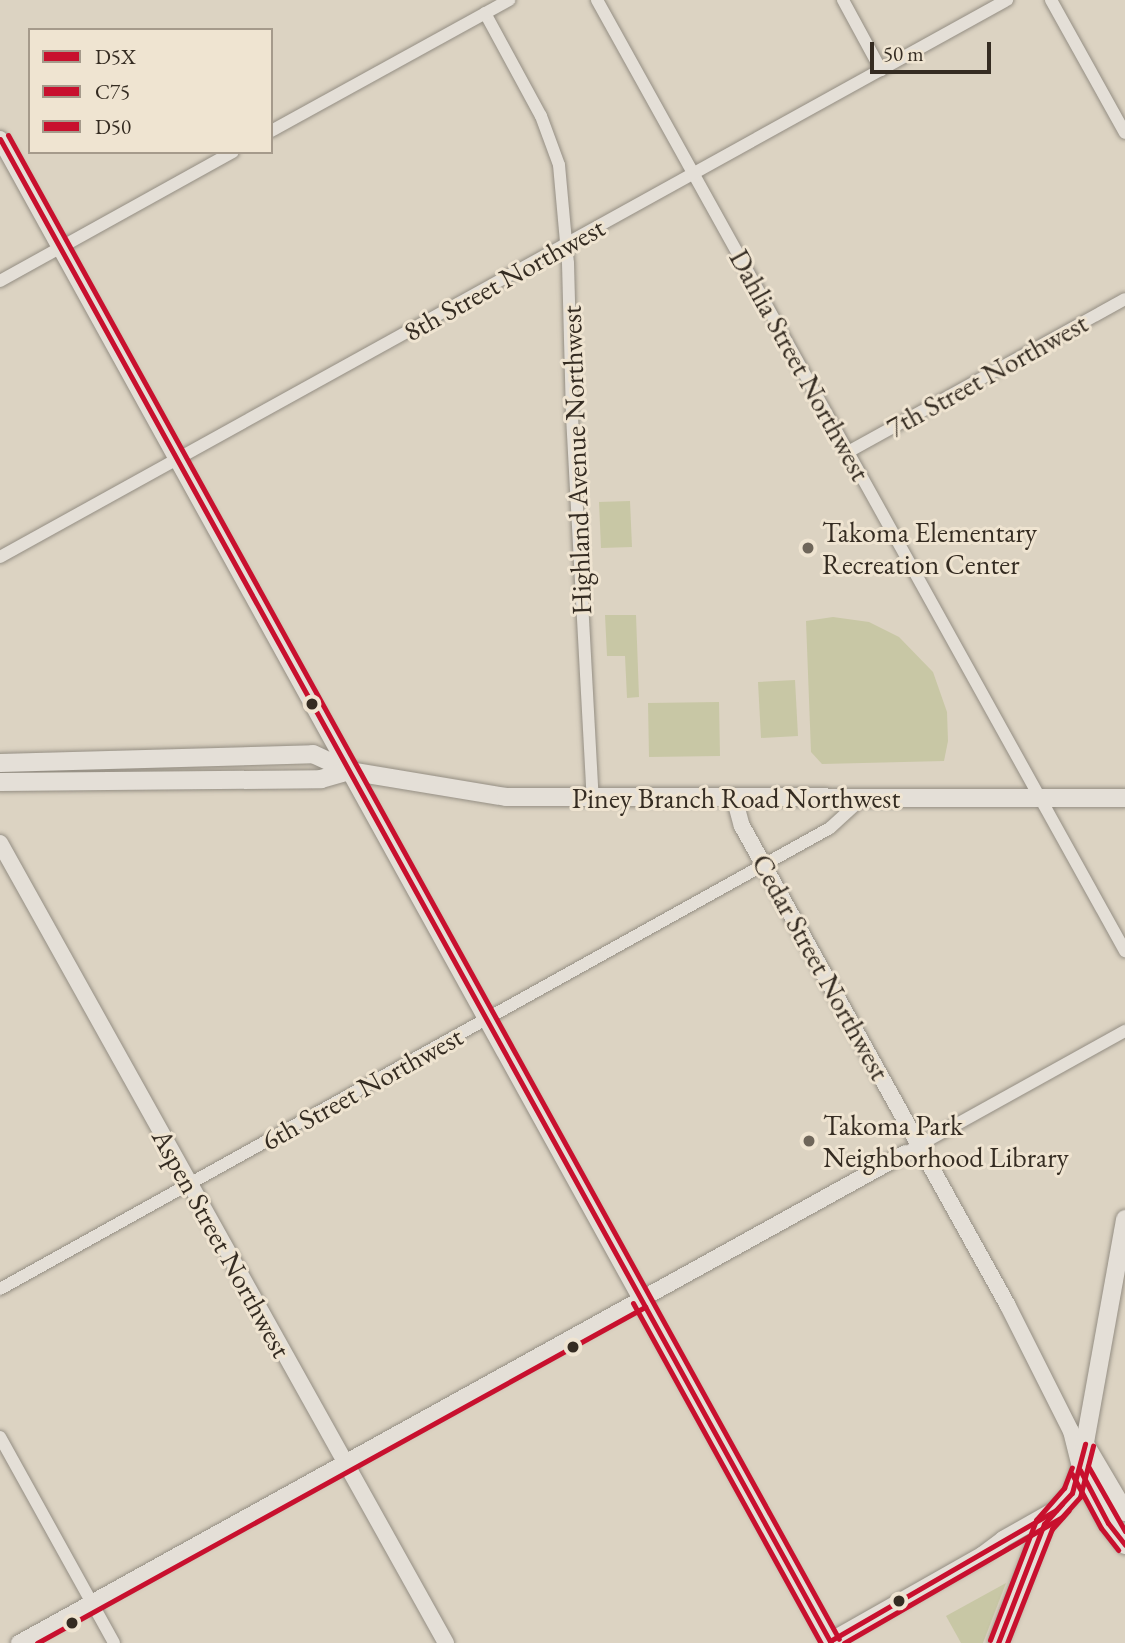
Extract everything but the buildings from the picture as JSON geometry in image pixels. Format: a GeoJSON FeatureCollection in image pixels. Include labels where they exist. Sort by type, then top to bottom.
{"type":"FeatureCollection","features":[{"type":"Feature","properties":{"kind":"main road","name":"Piney Branch Road Northwest"},"geometry":{"type":"LineString","coordinates":[[0,763],[313,754],[349,771],[486,795],[593,798],[1125,798]]}},
{"type":"Feature","properties":{"kind":"main road","name":"Piney Branch Road Northwest"},"geometry":{"type":"LineString","coordinates":[[0,782],[102,778],[321,779],[349,771]]}},
{"type":"Feature","properties":{"kind":"main road"},"geometry":{"type":"LineString","coordinates":[[998,1643],[1044,1524],[1072,1493],[1080,1470],[1125,1219]]}},
{"type":"Feature","properties":{"kind":"main road","name":"Cedar Street Northwest"},"geometry":{"type":"LineString","coordinates":[[1086,1444],[1125,1512]]}},
{"type":"Feature","properties":{"kind":"main road","name":"Cedar Street Northwest"},"geometry":{"type":"LineString","coordinates":[[1080,1470],[1103,1514],[1125,1545]]}},
{"type":"Feature","properties":{"kind":"street"},"geometry":{"type":"LineString","coordinates":[[273,130],[509,0]]}},
{"type":"Feature","properties":{"kind":"street","name":"Dahlia Street Northwest"},"geometry":{"type":"LineString","coordinates":[[597,0],[1125,951]]}},
{"type":"Feature","properties":{"kind":"street"},"geometry":{"type":"LineString","coordinates":[[843,0],[881,70]]}},
{"type":"Feature","properties":{"kind":"street","name":"8th Street Northwest"},"geometry":{"type":"LineString","coordinates":[[0,557],[1007,0]]}},
{"type":"Feature","properties":{"kind":"street"},"geometry":{"type":"LineString","coordinates":[[1051,0],[1125,133]]}},
{"type":"Feature","properties":{"kind":"street","name":"Highland Avenue Northwest"},"geometry":{"type":"LineString","coordinates":[[485,13],[541,116],[555,149],[566,244],[572,416],[593,798]]}},
{"type":"Feature","properties":{"kind":"street"},"geometry":{"type":"LineString","coordinates":[[0,139],[829,1642],[1056,1510]]}},
{"type":"Feature","properties":{"kind":"street"},"geometry":{"type":"LineString","coordinates":[[0,281],[229,154]]}},
{"type":"Feature","properties":{"kind":"street","name":"7th Street Northwest"},"geometry":{"type":"LineString","coordinates":[[848,452],[1125,299]]}},
{"type":"Feature","properties":{"kind":"street","name":"Cedar Street Northwest"},"geometry":{"type":"LineString","coordinates":[[734,797],[742,826],[912,1149],[995,1281],[1071,1431],[1080,1470]]}},
{"type":"Feature","properties":{"kind":"street","name":"6th Street Northwest"},"geometry":{"type":"LineString","coordinates":[[0,1289],[764,865],[837,823],[864,797]]}},
{"type":"Feature","properties":{"kind":"street","name":"Aspen Street Northwest"},"geometry":{"type":"LineString","coordinates":[[0,843],[446,1643]]}},
{"type":"Feature","properties":{"kind":"street"},"geometry":{"type":"LineString","coordinates":[[19,1643],[1125,1031]]}},
{"type":"Feature","properties":{"kind":"street","name":"Cedar Street Northwest"},"geometry":{"type":"LineString","coordinates":[[1071,1431],[1086,1444]]}},
{"type":"Feature","properties":{"kind":"street"},"geometry":{"type":"LineString","coordinates":[[0,1437],[114,1643]]}},
{"type":"Feature","properties":{"kind":"green space"},"geometry":{"type":"Polygon","coordinates":[[[630,501],[632,547],[601,548],[599,502],[630,501]]]}},
{"type":"Feature","properties":{"kind":"green space"},"geometry":{"type":"Polygon","coordinates":[[[605,615],[636,615],[639,697],[627,698],[625,656],[607,656],[605,615]]]}},
{"type":"Feature","properties":{"kind":"green space"},"geometry":{"type":"Polygon","coordinates":[[[833,617],[869,622],[899,637],[933,672],[947,712],[948,741],[944,761],[822,764],[811,752],[806,621],[833,617]]]}},
{"type":"Feature","properties":{"kind":"green space"},"geometry":{"type":"Polygon","coordinates":[[[795,680],[798,736],[761,738],[758,682],[795,680]]]}},
{"type":"Feature","properties":{"kind":"green space"},"geometry":{"type":"Polygon","coordinates":[[[719,702],[720,756],[649,757],[648,703],[719,702]]]}},
{"type":"Feature","properties":{"kind":"green space"},"geometry":{"type":"Polygon","coordinates":[[[1006,1583],[983,1643],[961,1643],[946,1616],[1006,1583]]]}},
{"type":"Feature","properties":{"kind":"transit line","name":"D50"},"geometry":{"type":"LineString","coordinates":[[8,135],[839,1639]]}},
{"type":"Feature","properties":{"kind":"transit line","name":"D5X"},"geometry":{"type":"LineString","coordinates":[[0,139],[831,1643]]}},
{"type":"Feature","properties":{"kind":"transit line","name":"C75"},"geometry":{"type":"LineString","coordinates":[[633,1303],[821,1643]]}},
{"type":"Feature","properties":{"kind":"transit line","name":"C75"},"geometry":{"type":"LineString","coordinates":[[37,1643],[645,1307]]}},
{"type":"Feature","properties":{"kind":"transit line","name":"D5X"},"geometry":{"type":"LineString","coordinates":[[830,1641],[1056,1510],[1072,1493],[1085,1444]]}},
{"type":"Feature","properties":{"kind":"transit line","name":"C75"},"geometry":{"type":"LineString","coordinates":[[844,1643],[1062,1517],[1080,1497],[1093,1446]]}},
{"type":"Feature","properties":{"kind":"transit line","name":"D50"},"geometry":{"type":"LineString","coordinates":[[1088,1466],[1125,1531]]}},
{"type":"Feature","properties":{"kind":"transit line","name":"D50"},"geometry":{"type":"LineString","coordinates":[[990,1640],[1036,1520],[1064,1488],[1072,1467]]}},
{"type":"Feature","properties":{"kind":"transit line","name":"D5X"},"geometry":{"type":"LineString","coordinates":[[1080,1470],[1108,1523],[1125,1545]]}},
{"type":"Feature","properties":{"kind":"transit line","name":"C75"},"geometry":{"type":"LineString","coordinates":[[1072,1474],[1101,1528],[1118,1550]]}},
{"type":"Feature","properties":{"kind":"transit line","name":"D5X"},"geometry":{"type":"LineString","coordinates":[[998,1643],[1044,1524],[1062,1504]]}},
{"type":"Feature","properties":{"kind":"transit line","name":"C75"},"geometry":{"type":"LineString","coordinates":[[1007,1643],[1052,1529],[1069,1510]]}},
{"type":"Feature","properties":{"kind":"place","name":"Takoma Elementary Recreation Center"},"geometry":{"type":"Point","coordinates":[808,548]}},
{"type":"Feature","properties":{"kind":"place","name":"Takoma Park Neighborhood Library"},"geometry":{"type":"Point","coordinates":[809,1141]}}]}
